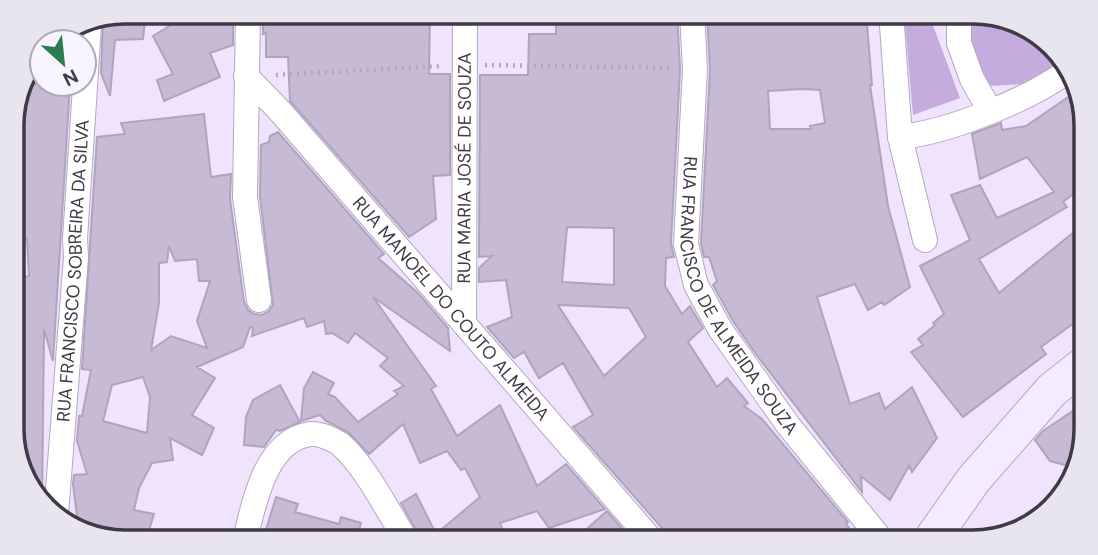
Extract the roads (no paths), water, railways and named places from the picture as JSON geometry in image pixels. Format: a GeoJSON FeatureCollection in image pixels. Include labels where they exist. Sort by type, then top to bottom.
{"type":"FeatureCollection","features":[{"type":"Feature","properties":{"kind":"main road"},"geometry":{"type":"LineString","coordinates":[[938,530],[974,479],[1052,390],[1074,373]]}},
{"type":"Feature","properties":{"kind":"street"},"geometry":{"type":"LineString","coordinates":[[248,24],[244,197],[259,300]]}},
{"type":"Feature","properties":{"kind":"street","name":"RUA MARIA JOSÉ DE SOUZA"},"geometry":{"type":"LineString","coordinates":[[464,322],[465,24]]}},
{"type":"Feature","properties":{"kind":"street","name":"RUA FRANCISCO DE ALMEIDA SOUZA"},"geometry":{"type":"LineString","coordinates":[[693,24],[695,69],[686,244],[696,285],[720,329],[788,425],[874,530]]}},
{"type":"Feature","properties":{"kind":"street"},"geometry":{"type":"LineString","coordinates":[[892,24],[900,137],[925,240]]}},
{"type":"Feature","properties":{"kind":"street"},"geometry":{"type":"LineString","coordinates":[[959,24],[959,43],[972,79],[990,111]]}},
{"type":"Feature","properties":{"kind":"street","name":"RUA FRANCISCO SOBREIRA DA SILVA"},"geometry":{"type":"LineString","coordinates":[[57,504],[76,257],[89,32]]}},
{"type":"Feature","properties":{"kind":"street","name":"RUA MANOEL DO COUTO ALMEIDA"},"geometry":{"type":"LineString","coordinates":[[246,76],[279,110],[643,530]]}},
{"type":"Feature","properties":{"kind":"street"},"geometry":{"type":"LineString","coordinates":[[900,137],[935,130],[990,111],[1026,96],[1060,76]]}},
{"type":"Feature","properties":{"kind":"street"},"geometry":{"type":"LineString","coordinates":[[248,530],[266,472],[277,452],[298,436],[316,433],[339,443],[356,461],[400,530]]}}]}
